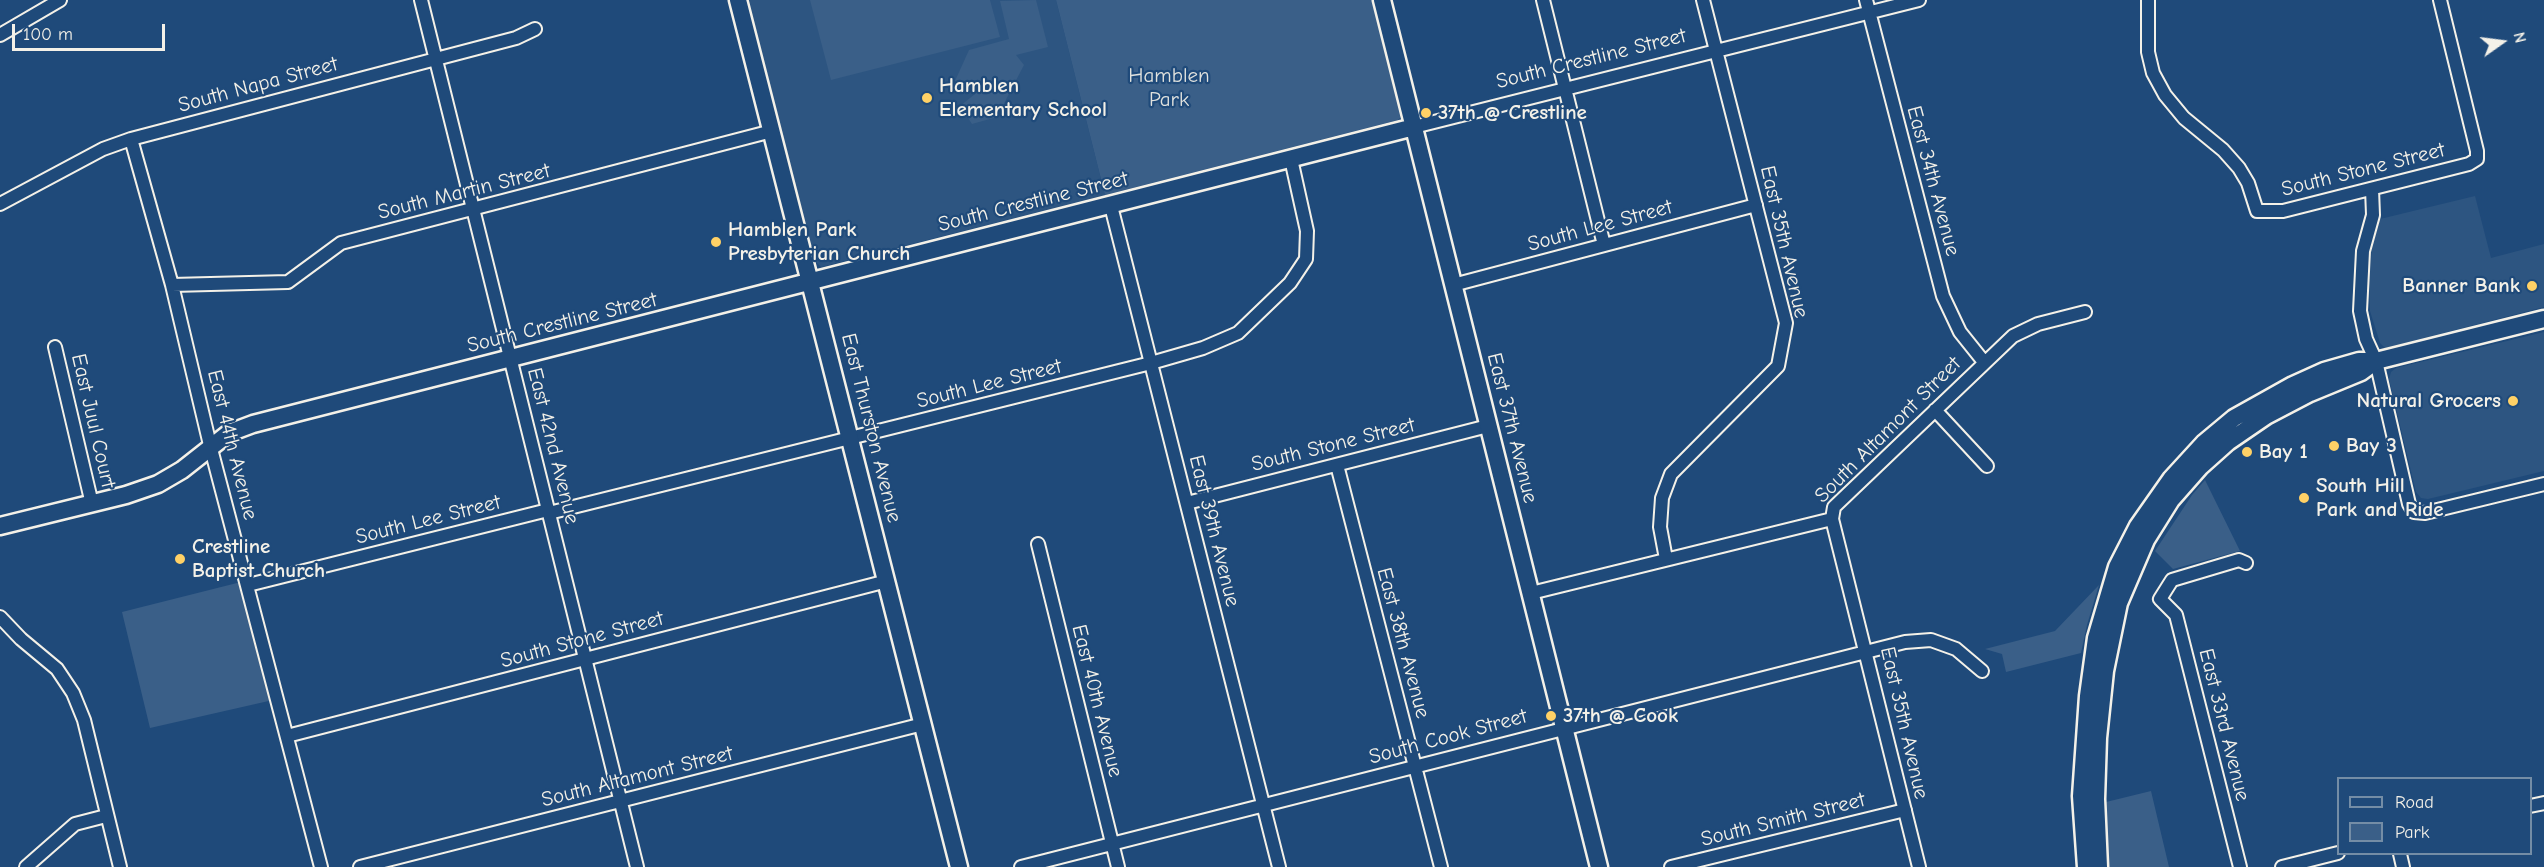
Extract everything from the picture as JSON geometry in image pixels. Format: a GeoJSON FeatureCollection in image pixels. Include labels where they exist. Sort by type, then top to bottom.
{"type":"FeatureCollection","features":[{"type":"Feature","properties":{"kind":"street"},"geometry":{"type":"LineString","coordinates":[[0,35],[60,0]]}},
{"type":"Feature","properties":{"kind":"street","name":"East 42nd Avenue"},"geometry":{"type":"LineString","coordinates":[[421,0],[637,867]]}},
{"type":"Feature","properties":{"kind":"street","name":"East Thurston Avenue"},"geometry":{"type":"LineString","coordinates":[[738,0],[959,867]]}},
{"type":"Feature","properties":{"kind":"street","name":"East 37th Avenue"},"geometry":{"type":"LineString","coordinates":[[1382,0],[1599,867]]}},
{"type":"Feature","properties":{"kind":"street"},"geometry":{"type":"LineString","coordinates":[[1543,0],[1604,245]]}},
{"type":"Feature","properties":{"kind":"street","name":"East 35th Avenue"},"geometry":{"type":"LineString","coordinates":[[1666,559],[1660,527],[1662,498],[1671,474],[1755,392],[1778,366],[1786,323],[1703,0]]}},
{"type":"Feature","properties":{"kind":"street","name":"East 34th Avenue"},"geometry":{"type":"LineString","coordinates":[[1866,0],[1943,296],[1960,332],[1984,362]]}},
{"type":"Feature","properties":{"kind":"street","name":"South Crestline Street"},"geometry":{"type":"LineString","coordinates":[[0,526],[92,504],[158,484],[182,470],[210,445],[230,433],[253,424],[1919,0]]}},
{"type":"Feature","properties":{"kind":"street","name":"South Stone Street"},"geometry":{"type":"LineString","coordinates":[[2148,0],[2146,34],[2154,73],[2165,95],[2184,118],[2223,150],[2239,168],[2248,183],[2257,211],[2283,211],[2469,164],[2477,159],[2440,0]]}},
{"type":"Feature","properties":{"kind":"street","name":"South Napa Street"},"geometry":{"type":"LineString","coordinates":[[0,204],[103,149],[131,139],[516,38],[536,30]]}},
{"type":"Feature","properties":{"kind":"street","name":"South Martin Street"},"geometry":{"type":"LineString","coordinates":[[172,285],[288,282],[341,243],[772,132]]}},
{"type":"Feature","properties":{"kind":"street","name":"East 44th Avenue"},"geometry":{"type":"LineString","coordinates":[[131,139],[172,285],[210,445],[321,867]]}},
{"type":"Feature","properties":{"kind":"street","name":"South Lee Street"},"geometry":{"type":"LineString","coordinates":[[248,585],[837,440],[850,439],[1203,348],[1238,333],[1290,284],[1306,259],[1307,231],[1291,159]]}},
{"type":"Feature","properties":{"kind":"street"},"geometry":{"type":"LineString","coordinates":[[2372,189],[2373,215],[2365,237],[2360,284],[2363,326],[2376,362],[2409,504],[2414,512],[2425,513],[2543,483]]}},
{"type":"Feature","properties":{"kind":"street","name":"South Lee Street"},"geometry":{"type":"LineString","coordinates":[[1453,285],[1756,205]]}},
{"type":"Feature","properties":{"kind":"street","name":"East 39th Avenue"},"geometry":{"type":"LineString","coordinates":[[1111,206],[1279,867]]}},
{"type":"Feature","properties":{"kind":"street","name":"South Altamont Street"},"geometry":{"type":"LineString","coordinates":[[1531,593],[1832,519],[1834,507],[2013,336],[2038,324],[2085,312]]}},
{"type":"Feature","properties":{"kind":"street"},"geometry":{"type":"LineString","coordinates":[[2086,867],[2081,796],[2088,696],[2096,638],[2117,567],[2138,526],[2170,479],[2204,442],[2234,418],[2293,385],[2324,371],[2359,361],[2376,362],[2544,319]]}},
{"type":"Feature","properties":{"kind":"street","name":"East Juul Court"},"geometry":{"type":"LineString","coordinates":[[55,347],[92,504]]}},
{"type":"Feature","properties":{"kind":"street"},"geometry":{"type":"LineString","coordinates":[[2099,867],[2096,799],[2098,738],[2105,671],[2119,603],[2146,540],[2171,500],[2200,467],[2228,442],[2266,416],[2310,393],[2361,372],[2376,362]]}},
{"type":"Feature","properties":{"kind":"street"},"geometry":{"type":"LineString","coordinates":[[1935,410],[1987,466]]}},
{"type":"Feature","properties":{"kind":"street","name":"South Stone Street"},"geometry":{"type":"LineString","coordinates":[[1187,503],[1488,426]]}},
{"type":"Feature","properties":{"kind":"street","name":"East 38th Avenue"},"geometry":{"type":"LineString","coordinates":[[1337,465],[1441,867]]}},
{"type":"Feature","properties":{"kind":"street","name":"East 35th Avenue"},"geometry":{"type":"LineString","coordinates":[[1832,519],[1867,651],[1919,867]]}},
{"type":"Feature","properties":{"kind":"street","name":"East 40th Avenue"},"geometry":{"type":"LineString","coordinates":[[1038,544],[1118,867]]}},
{"type":"Feature","properties":{"kind":"street","name":"East 33rd Avenue"},"geometry":{"type":"LineString","coordinates":[[2240,867],[2176,615],[2160,598],[2172,580],[2239,561],[2244,560],[2246,563]]}},
{"type":"Feature","properties":{"kind":"street","name":"South Stone Street"},"geometry":{"type":"LineString","coordinates":[[287,736],[886,581]]}},
{"type":"Feature","properties":{"kind":"street"},"geometry":{"type":"LineString","coordinates":[[0,617],[21,639],[57,669],[73,693],[84,720],[120,867]]}},
{"type":"Feature","properties":{"kind":"street","name":"South Cook Street"},"geometry":{"type":"LineString","coordinates":[[1021,867],[1905,642],[1931,640],[1956,649],[1982,671]]}},
{"type":"Feature","properties":{"kind":"street","name":"South Altamont Street"},"geometry":{"type":"LineString","coordinates":[[360,867],[923,724]]}},
{"type":"Feature","properties":{"kind":"street","name":"South Smith Street"},"geometry":{"type":"LineString","coordinates":[[1671,867],[1905,810]]}},
{"type":"Feature","properties":{"kind":"street"},"geometry":{"type":"LineString","coordinates":[[26,867],[75,824],[106,816]]}},
{"type":"Feature","properties":{"kind":"street"},"geometry":{"type":"LineString","coordinates":[[2282,867],[2337,853]]}},
{"type":"Feature","properties":{"kind":"shaded area","name":"Hamblen Elementary School"},"geometry":{"type":"Polygon","coordinates":[[[748,0],[1056,0],[1105,195],[821,267],[815,261],[748,0]]]}},
{"type":"Feature","properties":{"kind":"shaded area"},"geometry":{"type":"Polygon","coordinates":[[[2475,196],[2491,258],[2544,244],[2544,307],[2385,348],[2380,343],[2370,311],[2369,282],[2372,246],[2380,219],[2475,196]]]}},
{"type":"Feature","properties":{"kind":"shaded area"},"geometry":{"type":"Polygon","coordinates":[[[2544,332],[2544,471],[2428,499],[2421,498],[2416,492],[2389,379],[2391,372],[2396,368],[2544,332]]]}},
{"type":"Feature","properties":{"kind":"green space"},"geometry":{"type":"Polygon","coordinates":[[[810,0],[990,0],[1000,37],[831,80],[810,0]]]}},
{"type":"Feature","properties":{"kind":"green space"},"geometry":{"type":"Polygon","coordinates":[[[1036,0],[1048,47],[1016,55],[1024,65],[997,117],[972,124],[960,106],[975,94],[955,81],[969,50],[1009,39],[1000,1],[1036,0]]]}},
{"type":"Feature","properties":{"kind":"green space","name":"Hamblen Park"},"geometry":{"type":"Polygon","coordinates":[[[1056,0],[1376,0],[1404,114],[1398,120],[1105,195],[1056,0]]]}},
{"type":"Feature","properties":{"kind":"green space"},"geometry":{"type":"Polygon","coordinates":[[[2205,480],[2240,551],[2173,569],[2155,551],[2192,495],[2205,480]]]}},
{"type":"Feature","properties":{"kind":"green space"},"geometry":{"type":"Polygon","coordinates":[[[241,582],[273,700],[150,728],[122,612],[241,582]]]}},
{"type":"Feature","properties":{"kind":"green space"},"geometry":{"type":"Polygon","coordinates":[[[2099,585],[2081,653],[2006,672],[2002,654],[1985,649],[2055,631],[2099,585]]]}},
{"type":"Feature","properties":{"kind":"green space"},"geometry":{"type":"Polygon","coordinates":[[[2151,791],[2169,867],[2106,867],[2102,803],[2151,791]]]}},
{"type":"Feature","properties":{"kind":"place","name":"Hamblen Elementary School"},"geometry":{"type":"Point","coordinates":[927,98]}},
{"type":"Feature","properties":{"kind":"place","name":"37th @ Crestline"},"geometry":{"type":"Point","coordinates":[1426,113]}},
{"type":"Feature","properties":{"kind":"place","name":"Hamblen Park Presbyterian Church"},"geometry":{"type":"Point","coordinates":[716,242]}},
{"type":"Feature","properties":{"kind":"place","name":"Banner Bank"},"geometry":{"type":"Point","coordinates":[2532,286]}},
{"type":"Feature","properties":{"kind":"place","name":"Natural Grocers"},"geometry":{"type":"Point","coordinates":[2513,401]}},
{"type":"Feature","properties":{"kind":"place","name":"Bay 3"},"geometry":{"type":"Point","coordinates":[2334,446]}},
{"type":"Feature","properties":{"kind":"place","name":"Bay 1"},"geometry":{"type":"Point","coordinates":[2247,452]}},
{"type":"Feature","properties":{"kind":"place","name":"South Hill Park and Ride"},"geometry":{"type":"Point","coordinates":[2304,498]}},
{"type":"Feature","properties":{"kind":"place","name":"Crestline Baptist Church"},"geometry":{"type":"Point","coordinates":[180,559]}},
{"type":"Feature","properties":{"kind":"place","name":"37th @ Cook"},"geometry":{"type":"Point","coordinates":[1551,716]}}]}
